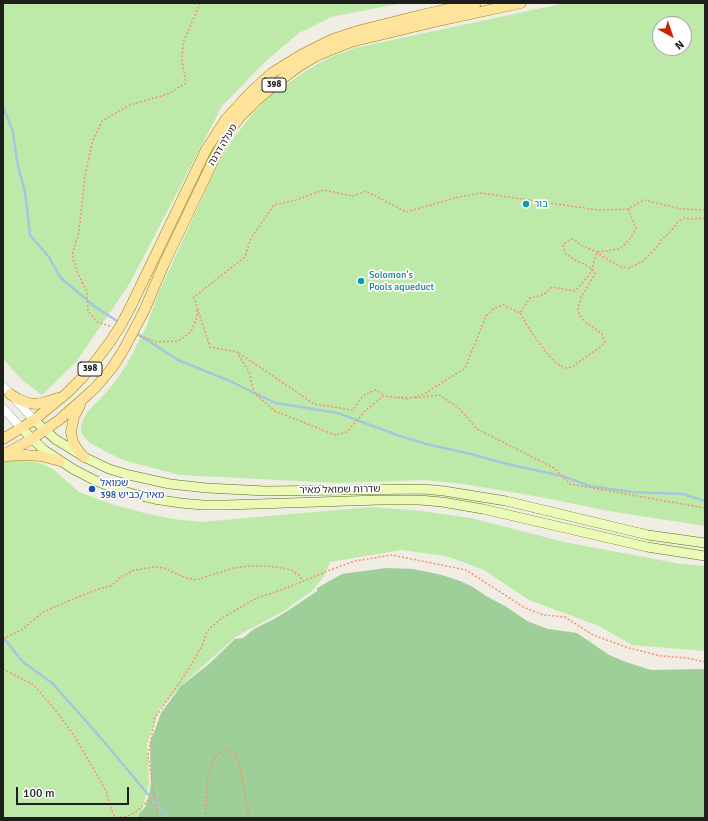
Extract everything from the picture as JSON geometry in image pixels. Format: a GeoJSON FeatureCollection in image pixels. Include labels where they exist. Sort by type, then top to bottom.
{"type":"FeatureCollection","features":[{"type":"Feature","properties":{"kind":"main road","name":"מעלה דרגה"},"geometry":{"type":"LineString","coordinates":[[34,420],[67,394],[81,379],[110,342],[131,306],[206,150],[226,119],[251,92],[272,73],[301,55],[333,39],[361,30],[476,3]]}},
{"type":"Feature","properties":{"kind":"main road","name":"מעלה דרגה"},"geometry":{"type":"LineString","coordinates":[[44,430],[59,420],[96,386],[112,368],[124,350],[144,311],[164,264],[214,159],[240,117],[256,101],[298,67],[316,56],[351,42],[520,3]]}},
{"type":"Feature","properties":{"kind":"main road"},"geometry":{"type":"LineString","coordinates":[[6,390],[18,399],[36,404],[67,394]]}},
{"type":"Feature","properties":{"kind":"main road"},"geometry":{"type":"LineString","coordinates":[[84,398],[74,417],[71,432],[73,442],[84,457]]}},
{"type":"Feature","properties":{"kind":"main road","name":"398"},"geometry":{"type":"LineString","coordinates":[[3,439],[34,420]]}},
{"type":"Feature","properties":{"kind":"main road","name":"שדרות שמואל מאיר"},"geometry":{"type":"LineString","coordinates":[[34,420],[56,439],[84,457],[109,469],[150,481],[207,488],[266,490],[423,489],[444,491],[506,502],[648,535],[705,543]]}},
{"type":"Feature","properties":{"kind":"main road","name":"שדרות שמואל מאיר"},"geometry":{"type":"LineString","coordinates":[[21,428],[44,450],[73,469],[116,489],[141,496],[180,503],[226,506],[379,500],[442,502],[483,509],[647,547],[705,556]]}},
{"type":"Feature","properties":{"kind":"main road","name":"398"},"geometry":{"type":"LineString","coordinates":[[3,456],[44,430]]}},
{"type":"Feature","properties":{"kind":"main road"},"geometry":{"type":"LineString","coordinates":[[3,456],[25,454],[60,461]]}},
{"type":"Feature","properties":{"kind":"street","name":"שדרות שמואל מאיר"},"geometry":{"type":"LineString","coordinates":[[6,390],[34,420]]}},
{"type":"Feature","properties":{"kind":"street","name":"שדרות שמואל מאיר"},"geometry":{"type":"LineString","coordinates":[[3,408],[21,428]]}},
{"type":"Feature","properties":{"kind":"path"},"geometry":{"type":"LineString","coordinates":[[110,326],[97,322],[88,311],[87,292],[78,274],[72,255],[79,232],[85,176],[92,144],[102,121],[130,105],[168,94],[186,83],[182,61],[183,43],[200,3]]}},
{"type":"Feature","properties":{"kind":"path"},"geometry":{"type":"LineString","coordinates":[[705,210],[681,208],[644,200],[628,209],[598,210],[480,193],[455,198],[406,212],[366,191],[353,196],[324,190],[296,200],[274,205],[251,238],[245,257],[194,297],[210,347],[237,352],[314,404],[353,410],[363,396],[376,390],[386,396],[407,399],[439,396],[459,408],[477,429],[554,468],[570,484],[705,508]]}},
{"type":"Feature","properties":{"kind":"path"},"geometry":{"type":"LineString","coordinates":[[597,252],[620,249],[629,240],[636,228],[628,209]]}},
{"type":"Feature","properties":{"kind":"path"},"geometry":{"type":"LineString","coordinates":[[412,398],[424,394],[465,368],[486,316],[493,309],[503,305],[520,313],[545,351],[556,363],[565,368],[572,367],[605,342],[602,334],[585,322],[579,314],[578,309],[582,297],[595,274],[592,269],[575,260],[565,252],[563,246],[566,242],[572,239],[622,267],[629,268],[643,262],[659,245],[661,240],[678,222],[684,218],[705,218]]}},
{"type":"Feature","properties":{"kind":"path"},"geometry":{"type":"LineString","coordinates":[[520,313],[530,298],[543,295],[552,287],[574,291],[590,274],[597,252]]}},
{"type":"Feature","properties":{"kind":"path"},"geometry":{"type":"LineString","coordinates":[[136,335],[157,342],[178,341],[191,332],[198,317],[197,306]]}},
{"type":"Feature","properties":{"kind":"path"},"geometry":{"type":"LineString","coordinates":[[237,352],[249,372],[254,393],[275,411],[335,435],[348,432],[364,412],[383,396],[386,396]]}},
{"type":"Feature","properties":{"kind":"path"},"geometry":{"type":"LineString","coordinates":[[158,818],[148,756],[156,718],[202,646],[207,631],[222,618],[257,598],[355,561],[392,555],[466,570],[525,608],[544,615],[565,616],[593,635],[636,650],[661,656],[687,658],[705,662]]}},
{"type":"Feature","properties":{"kind":"path"},"geometry":{"type":"LineString","coordinates":[[3,639],[24,629],[43,612],[99,589],[111,586],[134,570],[156,567],[164,568],[186,578],[196,580],[233,568],[269,566],[291,570],[299,575],[303,581]]}},
{"type":"Feature","properties":{"kind":"path"},"geometry":{"type":"LineString","coordinates":[[3,669],[34,685],[56,711],[75,737],[106,791],[113,814],[116,817],[128,816],[137,811],[154,796]]}},
{"type":"Feature","properties":{"kind":"path"},"geometry":{"type":"LineString","coordinates":[[205,818],[208,777],[216,756],[224,750],[236,754],[240,767],[249,818]]}},
{"type":"Feature","properties":{"kind":"green space"},"geometry":{"type":"Polygon","coordinates":[[[3,3],[403,3],[331,17],[299,33],[265,62],[222,106],[130,283],[76,362],[42,395],[22,380],[3,359],[3,3]]]}},
{"type":"Feature","properties":{"kind":"green space"},"geometry":{"type":"Polygon","coordinates":[[[565,3],[705,3],[705,526],[609,511],[540,497],[463,484],[424,480],[338,483],[179,475],[123,460],[89,442],[83,436],[81,424],[84,418],[89,410],[114,383],[127,364],[147,325],[156,299],[217,165],[233,139],[254,112],[275,92],[328,58],[355,48],[565,3]]]}},
{"type":"Feature","properties":{"kind":"green space"},"geometry":{"type":"Polygon","coordinates":[[[3,460],[35,462],[45,465],[53,469],[79,492],[111,504],[173,519],[201,522],[372,507],[421,511],[471,518],[564,542],[681,564],[705,566],[705,651],[632,645],[599,626],[529,600],[484,570],[446,556],[401,550],[330,562],[324,576],[313,590],[284,611],[237,636],[186,681],[159,710],[147,744],[149,785],[139,818],[3,818],[3,460]]]}},
{"type":"Feature","properties":{"kind":"green space"},"geometry":{"type":"Polygon","coordinates":[[[386,568],[413,569],[442,575],[460,581],[505,606],[527,621],[548,629],[577,633],[609,655],[651,670],[705,670],[705,818],[137,818],[145,807],[149,795],[151,783],[150,743],[161,713],[181,686],[210,663],[235,639],[243,638],[254,629],[289,610],[317,591],[317,588],[342,574],[386,568]]]}},
{"type":"Feature","properties":{"kind":"waterway"},"geometry":{"type":"LineString","coordinates":[[3,107],[13,132],[17,162],[25,192],[30,235],[49,257],[60,277],[94,306],[120,323]]}},
{"type":"Feature","properties":{"kind":"waterway"},"geometry":{"type":"LineString","coordinates":[[136,333],[178,360],[230,381],[275,403],[338,413],[426,444],[562,476],[590,486],[631,492],[683,494],[705,501]]}},
{"type":"Feature","properties":{"kind":"waterway"},"geometry":{"type":"LineString","coordinates":[[3,637],[23,662],[52,683],[94,730],[168,818]]}},
{"type":"Feature","properties":{"kind":"place","name":"בור"},"geometry":{"type":"Point","coordinates":[526,204]}},
{"type":"Feature","properties":{"kind":"place","name":"Solomon's Pools aqueduct"},"geometry":{"type":"Point","coordinates":[361,281]}},
{"type":"Feature","properties":{"kind":"place","name":"שמואל מאיר/כביש 398"},"geometry":{"type":"Point","coordinates":[92,489]}}]}
